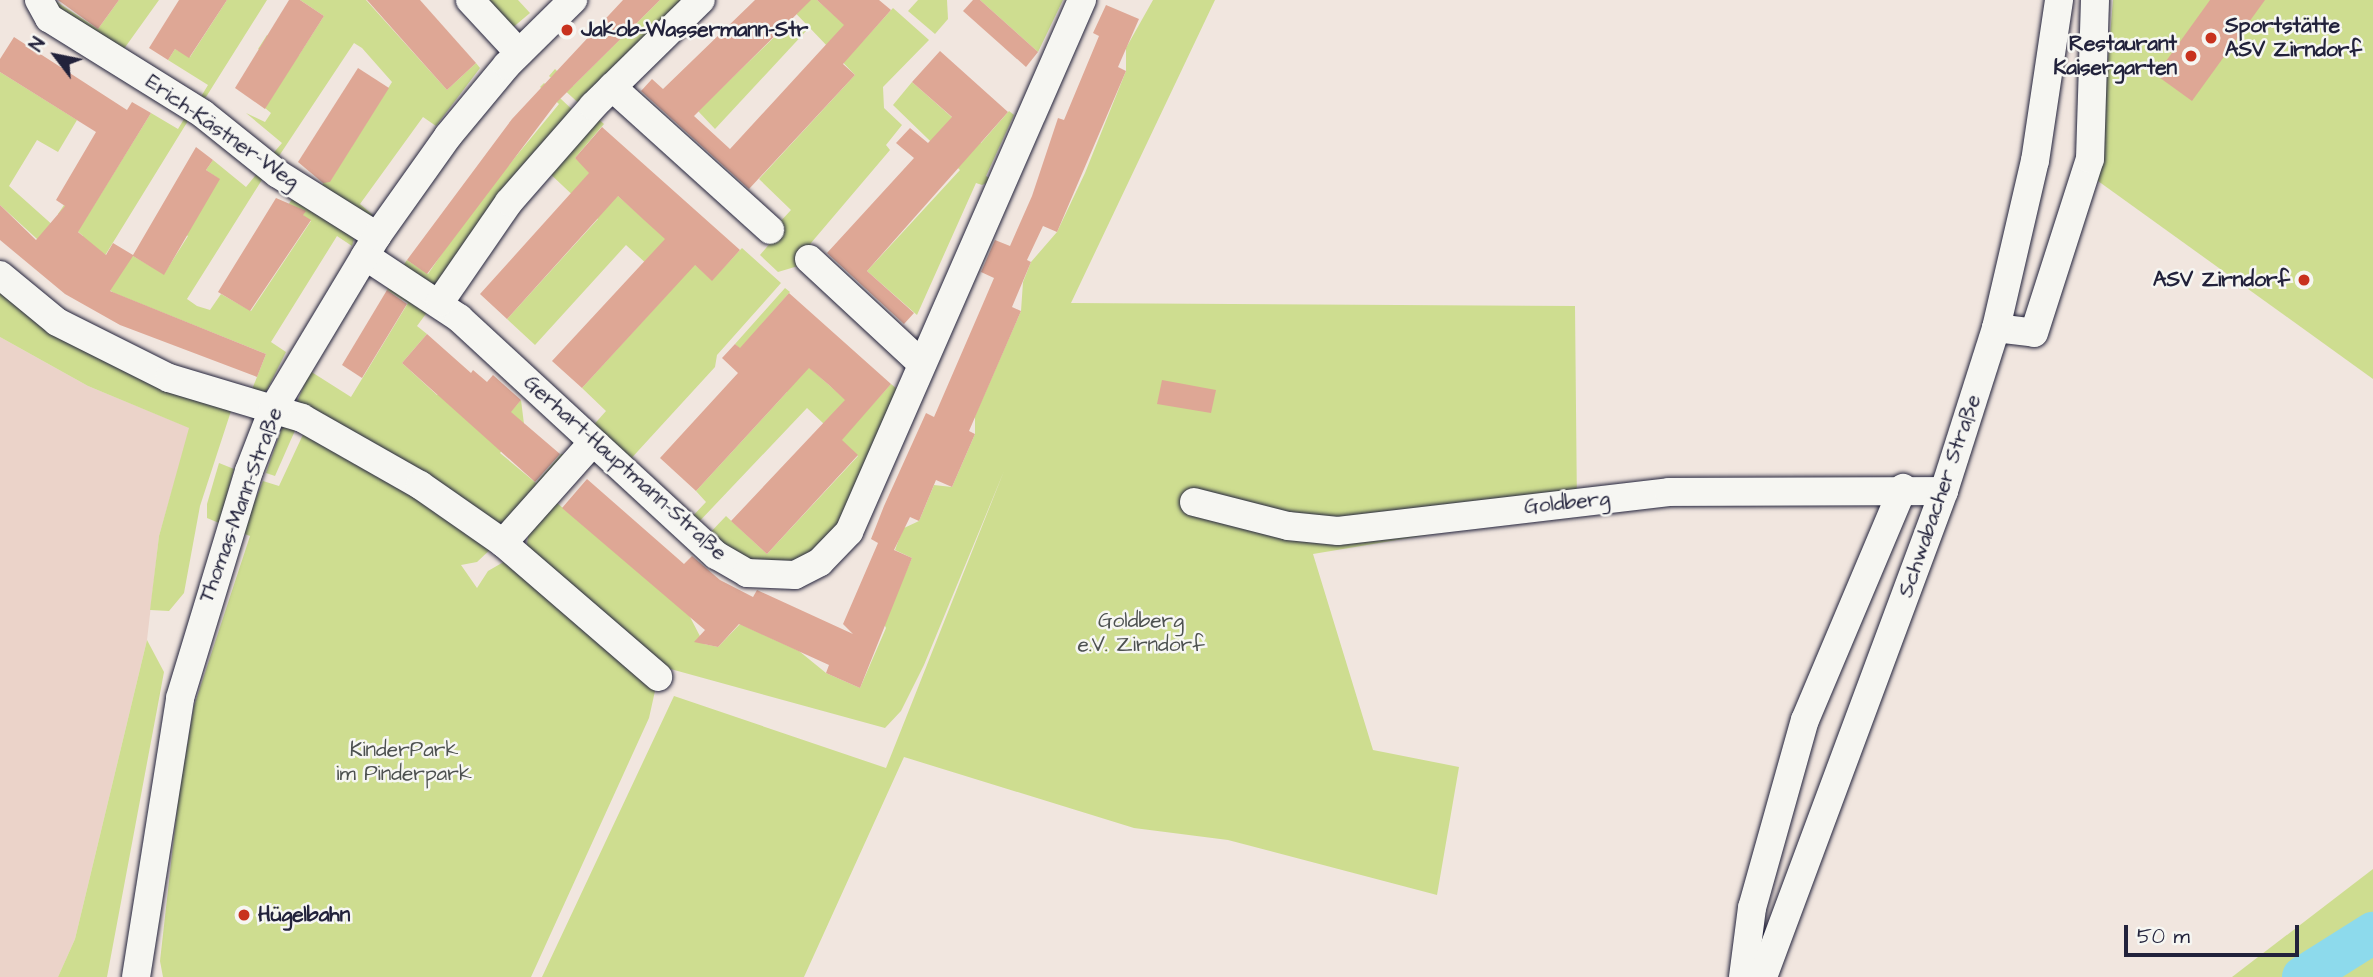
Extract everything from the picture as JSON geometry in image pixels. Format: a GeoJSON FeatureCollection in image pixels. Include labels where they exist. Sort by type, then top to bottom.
{"type":"FeatureCollection","features":[{"type":"Feature","properties":{"kind":"street","name":"Erich-Kästner-Weg"},"geometry":{"type":"LineString","coordinates":[[39,0],[49,18],[203,114],[371,246]]}},
{"type":"Feature","properties":{"kind":"street"},"geometry":{"type":"LineString","coordinates":[[470,0],[519,53]]}},
{"type":"Feature","properties":{"kind":"street","name":"Thomas-Mann-Straße"},"geometry":{"type":"LineString","coordinates":[[136,977],[180,698],[236,510],[273,409],[371,246],[448,136],[519,53],[573,0]]}},
{"type":"Feature","properties":{"kind":"street"},"geometry":{"type":"LineString","coordinates":[[440,302],[509,202],[612,87],[701,0]]}},
{"type":"Feature","properties":{"kind":"street","name":"Gerhart-Hauptmann-Straße"},"geometry":{"type":"LineString","coordinates":[[371,246],[440,302],[716,555],[747,573],[795,575],[820,562],[849,532],[1082,0]]}},
{"type":"Feature","properties":{"kind":"street","name":"Schwabacher Straße"},"geometry":{"type":"LineString","coordinates":[[1763,977],[1944,491],[1996,328],[2035,160],[2059,0]]}},
{"type":"Feature","properties":{"kind":"street"},"geometry":{"type":"LineString","coordinates":[[1996,328],[2034,333],[2090,159],[2095,0]]}},
{"type":"Feature","properties":{"kind":"street"},"geometry":{"type":"LineString","coordinates":[[612,87],[770,230]]}},
{"type":"Feature","properties":{"kind":"street"},"geometry":{"type":"LineString","coordinates":[[809,259],[922,364]]}},
{"type":"Feature","properties":{"kind":"street"},"geometry":{"type":"LineString","coordinates":[[0,275],[57,322],[157,372],[302,418],[420,485],[503,543],[658,677]]}},
{"type":"Feature","properties":{"kind":"street"},"geometry":{"type":"LineString","coordinates":[[503,543],[592,443]]}},
{"type":"Feature","properties":{"kind":"street"},"geometry":{"type":"LineString","coordinates":[[1743,977],[1752,908],[1805,720],[1903,488]]}},
{"type":"Feature","properties":{"kind":"street","name":"Goldberg"},"geometry":{"type":"LineString","coordinates":[[1194,502],[1288,526],[1338,531],[1669,492],[1903,488],[1944,491]]}},
{"type":"Feature","properties":{"kind":"shaded area"},"geometry":{"type":"Polygon","coordinates":[[[0,337],[88,386],[190,428],[159,536],[147,640],[75,939],[58,977],[0,977],[0,337]]]}},
{"type":"Feature","properties":{"kind":"green space"},"geometry":{"type":"Polygon","coordinates":[[[54,0],[98,29],[119,0],[159,0],[121,53],[61,15],[54,0]]]}},
{"type":"Feature","properties":{"kind":"green space"},"geometry":{"type":"Polygon","coordinates":[[[227,0],[267,0],[206,97],[199,100],[208,85],[168,60],[175,49],[190,57],[227,0]]]}},
{"type":"Feature","properties":{"kind":"green space"},"geometry":{"type":"Polygon","coordinates":[[[300,0],[366,0],[447,90],[476,63],[480,68],[436,126],[423,117],[360,204],[373,215],[366,218],[319,190],[326,179],[330,181],[392,82],[362,48],[354,43],[279,156],[270,157],[282,143],[246,113],[265,122],[271,113],[265,108],[290,68],[258,49],[267,35],[299,55],[324,16],[300,0]]]}},
{"type":"Feature","properties":{"kind":"green space"},"geometry":{"type":"Polygon","coordinates":[[[484,0],[518,0],[530,13],[511,29],[484,0]]]}},
{"type":"Feature","properties":{"kind":"green space"},"geometry":{"type":"Polygon","coordinates":[[[660,0],[691,0],[584,108],[549,76],[555,69],[573,86],[660,0]]]}},
{"type":"Feature","properties":{"kind":"green space"},"geometry":{"type":"Polygon","coordinates":[[[783,0],[817,0],[863,41],[893,8],[929,40],[883,87],[884,108],[902,125],[886,145],[890,150],[811,243],[798,266],[778,272],[760,255],[771,242],[766,237],[791,210],[759,179],[855,75],[783,0]]]}},
{"type":"Feature","properties":{"kind":"green space"},"geometry":{"type":"Polygon","coordinates":[[[918,0],[947,0],[948,19],[935,34],[908,11],[918,0]]]}},
{"type":"Feature","properties":{"kind":"green space"},"geometry":{"type":"Polygon","coordinates":[[[980,0],[1063,0],[1038,52],[980,0]]]}},
{"type":"Feature","properties":{"kind":"green space","name":"Goldberg e.V. Zirndorf"},"geometry":{"type":"Polygon","coordinates":[[[1153,0],[1215,0],[1071,303],[1575,306],[1577,510],[1313,554],[1373,750],[1459,767],[1437,895],[1228,840],[1134,828],[904,757],[804,977],[542,977],[674,696],[886,768],[1004,471],[924,665],[901,711],[885,728],[656,665],[526,550],[531,519],[550,497],[689,615],[704,644],[718,647],[740,624],[799,651],[826,673],[860,688],[886,628],[877,610],[895,597],[912,558],[895,550],[899,539],[904,528],[919,521],[934,485],[952,487],[975,434],[975,416],[1021,311],[1023,282],[1031,262],[1057,232],[1085,173],[1126,71],[1126,48],[1153,0]]]}},
{"type":"Feature","properties":{"kind":"green space","name":"ASV Zirndorf"},"geometry":{"type":"Polygon","coordinates":[[[2113,0],[2373,0],[2373,379],[2098,181],[2113,0]]]}},
{"type":"Feature","properties":{"kind":"green space"},"geometry":{"type":"Polygon","coordinates":[[[793,19],[806,31],[715,129],[698,111],[793,19]]]}},
{"type":"Feature","properties":{"kind":"green space"},"geometry":{"type":"Polygon","coordinates":[[[0,72],[77,120],[58,152],[37,140],[9,186],[75,245],[83,236],[58,214],[64,205],[86,218],[151,113],[178,129],[187,114],[191,116],[101,262],[133,256],[164,274],[188,236],[173,226],[219,179],[206,170],[213,160],[246,187],[259,171],[265,175],[187,299],[197,306],[210,310],[221,294],[251,311],[311,221],[288,205],[295,195],[355,235],[352,246],[337,236],[271,342],[286,352],[267,390],[260,395],[251,392],[266,354],[114,293],[49,250],[0,205],[0,72]]]}},
{"type":"Feature","properties":{"kind":"green space"},"geometry":{"type":"Polygon","coordinates":[[[912,82],[981,143],[1009,111],[1014,115],[986,176],[993,180],[982,185],[976,183],[917,315],[867,271],[960,170],[893,105],[912,82]]]}},
{"type":"Feature","properties":{"kind":"green space"},"geometry":{"type":"Polygon","coordinates":[[[544,83],[578,115],[449,279],[431,289],[401,269],[407,260],[428,274],[471,211],[559,104],[540,87],[544,83]]]}},
{"type":"Feature","properties":{"kind":"green space"},"geometry":{"type":"Polygon","coordinates":[[[594,115],[604,124],[575,158],[712,280],[742,248],[781,283],[717,355],[715,367],[627,463],[590,429],[606,411],[582,388],[673,288],[626,245],[535,345],[507,319],[598,219],[545,169],[594,115]]]}},
{"type":"Feature","properties":{"kind":"green space"},"geometry":{"type":"Polygon","coordinates":[[[392,282],[431,307],[417,326],[427,334],[402,363],[437,395],[460,386],[497,427],[521,400],[524,424],[500,453],[536,483],[561,454],[573,454],[497,531],[297,402],[310,371],[351,397],[408,303],[387,290],[392,282]]]}},
{"type":"Feature","properties":{"kind":"green space"},"geometry":{"type":"Polygon","coordinates":[[[0,285],[232,408],[200,506],[184,593],[169,611],[150,610],[159,536],[189,428],[88,386],[0,337],[0,285]]]}},
{"type":"Feature","properties":{"kind":"green space"},"geometry":{"type":"Polygon","coordinates":[[[785,288],[790,292],[761,325],[863,415],[891,384],[902,393],[843,528],[787,568],[749,565],[707,536],[726,516],[767,554],[858,456],[807,408],[695,526],[689,520],[706,502],[696,491],[787,392],[735,344],[785,288]]]}},
{"type":"Feature","properties":{"kind":"green space"},"geometry":{"type":"Polygon","coordinates":[[[285,419],[297,426],[275,476],[266,473],[285,419]]]}},
{"type":"Feature","properties":{"kind":"green space","name":"KinderPark im Pinderpark"},"geometry":{"type":"Polygon","coordinates":[[[307,426],[493,547],[477,562],[461,565],[477,588],[488,571],[512,557],[641,672],[655,691],[649,718],[531,977],[163,977],[160,961],[179,792],[194,706],[250,536],[242,533],[263,481],[279,486],[307,426]]]}},
{"type":"Feature","properties":{"kind":"green space"},"geometry":{"type":"Polygon","coordinates":[[[219,463],[234,469],[219,523],[207,518],[207,504],[219,463]]]}},
{"type":"Feature","properties":{"kind":"green space"},"geometry":{"type":"Polygon","coordinates":[[[147,640],[164,672],[107,977],[58,977],[75,939],[147,640]]]}},
{"type":"Feature","properties":{"kind":"green space"},"geometry":{"type":"Polygon","coordinates":[[[2373,869],[2373,977],[2232,977],[2373,869]]]}},
{"type":"Feature","properties":{"kind":"building"},"geometry":{"type":"Polygon","coordinates":[[[58,0],[119,0],[98,29],[58,0]]]}},
{"type":"Feature","properties":{"kind":"building"},"geometry":{"type":"Polygon","coordinates":[[[179,0],[227,0],[189,58],[175,49],[168,60],[149,48],[179,0]]]}},
{"type":"Feature","properties":{"kind":"building"},"geometry":{"type":"Polygon","coordinates":[[[289,0],[300,0],[324,16],[265,109],[235,88],[289,0]]]}},
{"type":"Feature","properties":{"kind":"building"},"geometry":{"type":"Polygon","coordinates":[[[367,0],[420,0],[476,63],[447,90],[367,0]]]}},
{"type":"Feature","properties":{"kind":"building"},"geometry":{"type":"Polygon","coordinates":[[[623,0],[660,0],[557,102],[427,274],[407,260],[512,119],[623,0]]]}},
{"type":"Feature","properties":{"kind":"building"},"geometry":{"type":"Polygon","coordinates":[[[755,0],[811,0],[694,116],[730,149],[844,25],[817,0],[879,0],[891,10],[843,64],[855,75],[749,189],[641,91],[652,79],[663,89],[755,0]]]}},
{"type":"Feature","properties":{"kind":"building"},"geometry":{"type":"Polygon","coordinates":[[[973,0],[980,0],[1038,52],[1026,67],[963,11],[973,0]]]}},
{"type":"Feature","properties":{"kind":"building","name":"Sportstätte ASV Zirndorf"},"geometry":{"type":"Polygon","coordinates":[[[2210,0],[2265,0],[2192,101],[2156,75],[2210,0]]]}},
{"type":"Feature","properties":{"kind":"building"},"geometry":{"type":"Polygon","coordinates":[[[1106,5],[1139,19],[1118,67],[1126,71],[1057,232],[1043,226],[1027,260],[1031,262],[1012,307],[1021,311],[969,431],[975,434],[952,487],[936,480],[919,521],[910,517],[894,550],[912,558],[860,688],[826,673],[829,665],[739,624],[718,647],[694,642],[705,630],[562,508],[587,479],[684,564],[692,556],[720,580],[753,597],[757,590],[853,634],[843,624],[878,543],[871,539],[884,506],[926,413],[934,417],[994,278],[981,272],[995,240],[1010,246],[1032,196],[1058,118],[1064,120],[1099,36],[1093,33],[1106,5]]]}},
{"type":"Feature","properties":{"kind":"building"},"geometry":{"type":"Polygon","coordinates":[[[14,37],[127,110],[132,102],[151,113],[78,232],[106,255],[113,243],[133,255],[196,147],[213,160],[206,170],[220,179],[164,275],[133,256],[110,291],[266,354],[257,377],[120,325],[65,294],[0,240],[0,205],[36,240],[65,206],[56,200],[96,132],[0,72],[0,59],[14,37]]]}},
{"type":"Feature","properties":{"kind":"building"},"geometry":{"type":"Polygon","coordinates":[[[940,51],[1008,112],[867,271],[914,313],[904,324],[827,253],[914,158],[896,143],[910,128],[928,143],[952,117],[912,82],[940,51]]]}},
{"type":"Feature","properties":{"kind":"building"},"geometry":{"type":"Polygon","coordinates":[[[358,68],[389,88],[330,182],[323,183],[298,162],[358,68]]]}},
{"type":"Feature","properties":{"kind":"building"},"geometry":{"type":"Polygon","coordinates":[[[602,127],[740,250],[712,281],[695,265],[582,388],[552,361],[665,239],[618,196],[507,319],[480,294],[589,173],[575,158],[602,127]]]}},
{"type":"Feature","properties":{"kind":"building"},"geometry":{"type":"Polygon","coordinates":[[[276,198],[306,211],[303,215],[311,220],[250,311],[218,292],[276,198]]]}},
{"type":"Feature","properties":{"kind":"building"},"geometry":{"type":"Polygon","coordinates":[[[387,290],[407,304],[362,378],[342,365],[387,290]]]}},
{"type":"Feature","properties":{"kind":"building"},"geometry":{"type":"Polygon","coordinates":[[[789,293],[891,384],[842,440],[858,455],[767,554],[731,521],[845,400],[829,385],[809,368],[696,491],[660,458],[738,373],[722,358],[735,344],[740,348],[789,293]]]}},
{"type":"Feature","properties":{"kind":"building"},"geometry":{"type":"Polygon","coordinates":[[[427,334],[471,373],[473,370],[487,382],[493,375],[521,400],[511,412],[560,454],[535,482],[402,363],[427,334]]]}},
{"type":"Feature","properties":{"kind":"building"},"geometry":{"type":"Polygon","coordinates":[[[1162,380],[1216,390],[1211,413],[1157,404],[1162,380]]]}},
{"type":"Feature","properties":{"kind":"waterway"},"geometry":{"type":"LineString","coordinates":[[2303,977],[2373,933]]}},
{"type":"Feature","properties":{"kind":"place","name":"Jakob-Wassermann-Str"},"geometry":{"type":"Point","coordinates":[567,30]}},
{"type":"Feature","properties":{"kind":"place","name":"Sportstätte ASV Zirndorf"},"geometry":{"type":"Point","coordinates":[2211,38]}},
{"type":"Feature","properties":{"kind":"place","name":"Restaurant Kaisergarten"},"geometry":{"type":"Point","coordinates":[2191,56]}},
{"type":"Feature","properties":{"kind":"place","name":"ASV Zirndorf"},"geometry":{"type":"Point","coordinates":[2304,280]}},
{"type":"Feature","properties":{"kind":"place","name":"Hügelbahn"},"geometry":{"type":"Point","coordinates":[244,915]}}]}
